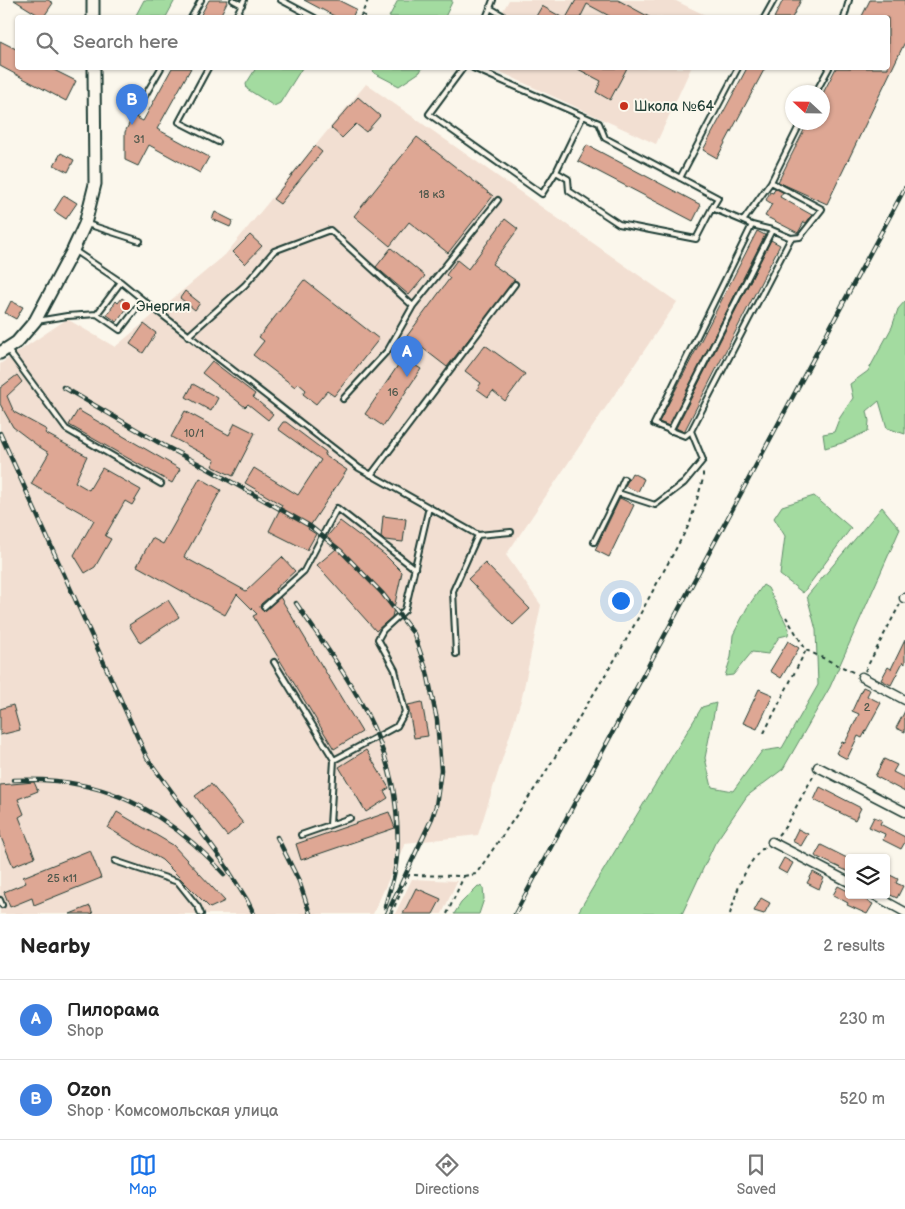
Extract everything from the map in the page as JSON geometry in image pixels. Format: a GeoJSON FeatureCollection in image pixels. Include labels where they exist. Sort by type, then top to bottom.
{"type":"FeatureCollection","features":[{"type":"Feature","properties":{"kind":"main road"},"geometry":{"type":"LineString","coordinates":[[92,1],[93,15]]}},
{"type":"Feature","properties":{"kind":"main road"},"geometry":{"type":"LineString","coordinates":[[4,351],[26,333],[35,321],[85,224],[95,184],[94,70]]}},
{"type":"Feature","properties":{"kind":"street"},"geometry":{"type":"LineString","coordinates":[[862,677],[905,700]]}},
{"type":"Feature","properties":{"kind":"street"},"geometry":{"type":"LineString","coordinates":[[818,767],[905,812]]}},
{"type":"Feature","properties":{"kind":"street"},"geometry":{"type":"LineString","coordinates":[[772,842],[845,880]]}},
{"type":"Feature","properties":{"kind":"street"},"geometry":{"type":"LineString","coordinates":[[881,899],[905,912]]}},
{"type":"Feature","properties":{"kind":"lane"},"geometry":{"type":"LineString","coordinates":[[192,15],[201,0]]}},
{"type":"Feature","properties":{"kind":"lane"},"geometry":{"type":"LineString","coordinates":[[233,0],[243,2],[236,15]]}},
{"type":"Feature","properties":{"kind":"lane"},"geometry":{"type":"LineString","coordinates":[[282,0],[310,15]]}},
{"type":"Feature","properties":{"kind":"lane"},"geometry":{"type":"LineString","coordinates":[[487,15],[494,0]]}},
{"type":"Feature","properties":{"kind":"lane"},"geometry":{"type":"LineString","coordinates":[[766,15],[774,0]]}},
{"type":"Feature","properties":{"kind":"lane"},"geometry":{"type":"LineString","coordinates":[[845,15],[849,0]]}},
{"type":"Feature","properties":{"kind":"lane"},"geometry":{"type":"LineString","coordinates":[[490,8],[502,15]]}},
{"type":"Feature","properties":{"kind":"lane"},"geometry":{"type":"LineString","coordinates":[[135,112],[160,70]]}},
{"type":"Feature","properties":{"kind":"lane"},"geometry":{"type":"LineString","coordinates":[[207,70],[179,122],[218,142]]}},
{"type":"Feature","properties":{"kind":"lane"},"geometry":{"type":"LineString","coordinates":[[462,70],[429,114],[542,194],[556,172],[583,116]]}},
{"type":"Feature","properties":{"kind":"lane"},"geometry":{"type":"LineString","coordinates":[[479,70],[599,123],[605,138],[718,198],[696,239],[619,224],[569,191],[568,179],[556,172]]}},
{"type":"Feature","properties":{"kind":"lane"},"geometry":{"type":"LineString","coordinates":[[680,178],[737,70]]}},
{"type":"Feature","properties":{"kind":"lane"},"geometry":{"type":"LineString","coordinates":[[820,85],[828,70]]}},
{"type":"Feature","properties":{"kind":"lane"},"geometry":{"type":"LineString","coordinates":[[743,221],[771,182],[797,130]]}},
{"type":"Feature","properties":{"kind":"lane"},"geometry":{"type":"LineString","coordinates":[[712,208],[752,225],[772,230],[791,238],[800,237],[822,209],[771,182]]}},
{"type":"Feature","properties":{"kind":"lane"},"geometry":{"type":"LineString","coordinates":[[343,399],[388,350],[413,306],[498,200]]}},
{"type":"Feature","properties":{"kind":"lane"},"geometry":{"type":"LineString","coordinates":[[85,224],[140,241]]}},
{"type":"Feature","properties":{"kind":"lane"},"geometry":{"type":"LineString","coordinates":[[752,225],[654,424],[684,436],[691,431],[791,238]]}},
{"type":"Feature","properties":{"kind":"lane"},"geometry":{"type":"LineString","coordinates":[[188,336],[245,285],[274,251],[330,230],[413,306]]}},
{"type":"Feature","properties":{"kind":"lane"},"geometry":{"type":"LineString","coordinates":[[670,431],[772,230]]}},
{"type":"Feature","properties":{"kind":"lane"},"geometry":{"type":"LineString","coordinates":[[73,250],[121,282],[358,468],[478,535],[511,532]]}},
{"type":"Feature","properties":{"kind":"lane"},"geometry":{"type":"LineString","coordinates":[[97,314],[121,282]]}},
{"type":"Feature","properties":{"kind":"lane"},"geometry":{"type":"LineString","coordinates":[[371,475],[516,284]]}},
{"type":"Feature","properties":{"kind":"lane"},"geometry":{"type":"LineString","coordinates":[[35,321],[97,314],[120,330],[143,300]]}},
{"type":"Feature","properties":{"kind":"lane"},"geometry":{"type":"LineString","coordinates":[[4,351],[66,429],[161,484]]}},
{"type":"Feature","properties":{"kind":"lane"},"geometry":{"type":"LineString","coordinates":[[618,492],[655,505],[684,483],[703,460],[691,431]]}},
{"type":"Feature","properties":{"kind":"lane"},"geometry":{"type":"LineString","coordinates":[[594,542],[624,480]]}},
{"type":"Feature","properties":{"kind":"lane"},"geometry":{"type":"LineString","coordinates":[[334,760],[397,726],[405,712],[395,670],[378,639],[383,630],[405,610],[429,507]]}},
{"type":"Feature","properties":{"kind":"lane"},"geometry":{"type":"LineString","coordinates":[[264,607],[304,571],[337,508],[415,569]]}},
{"type":"Feature","properties":{"kind":"lane"},"geometry":{"type":"LineString","coordinates":[[456,654],[453,591],[478,535]]}},
{"type":"Feature","properties":{"kind":"lane"},"geometry":{"type":"LineString","coordinates":[[274,662],[334,760],[330,824]]}},
{"type":"Feature","properties":{"kind":"lane"},"geometry":{"type":"LineString","coordinates":[[301,835],[350,818]]}},
{"type":"Feature","properties":{"kind":"lane"},"geometry":{"type":"LineString","coordinates":[[115,861],[178,882],[201,914]]}},
{"type":"Feature","properties":{"kind":"lane"},"geometry":{"type":"LineString","coordinates":[[0,900],[2,905]]}},
{"type":"Feature","properties":{"kind":"path"},"geometry":{"type":"LineString","coordinates":[[362,14],[368,0]]}},
{"type":"Feature","properties":{"kind":"path"},"geometry":{"type":"LineString","coordinates":[[391,914],[409,875],[464,876],[476,874],[542,778],[620,651],[690,524],[703,480],[703,460]]}},
{"type":"Feature","properties":{"kind":"path"},"geometry":{"type":"LineString","coordinates":[[786,617],[806,650],[862,677],[904,598]]}},
{"type":"Feature","properties":{"kind":"path"},"geometry":{"type":"LineString","coordinates":[[764,733],[806,650]]}},
{"type":"Feature","properties":{"kind":"path"},"geometry":{"type":"LineString","coordinates":[[446,914],[464,876]]}},
{"type":"Feature","properties":{"kind":"shaded area"},"geometry":{"type":"Polygon","coordinates":[[[509,0],[674,0],[705,15],[501,15],[509,0]]]}},
{"type":"Feature","properties":{"kind":"shaded area","name":"Школа №64"},"geometry":{"type":"Polygon","coordinates":[[[496,70],[690,70],[656,144],[496,70]]]}},
{"type":"Feature","properties":{"kind":"shaded area"},"geometry":{"type":"Polygon","coordinates":[[[366,84],[677,302],[506,555],[541,605],[522,697],[478,835],[405,843],[373,914],[0,914],[0,364],[67,319],[115,347],[225,255],[366,84]]]}},
{"type":"Feature","properties":{"kind":"shaded area"},"geometry":{"type":"Polygon","coordinates":[[[412,879],[457,881],[442,914],[395,914],[412,879]]]}},
{"type":"Feature","properties":{"kind":"green space"},"geometry":{"type":"Polygon","coordinates":[[[144,0],[175,0],[167,15],[136,15],[144,0]]]}},
{"type":"Feature","properties":{"kind":"green space"},"geometry":{"type":"Polygon","coordinates":[[[398,0],[452,0],[446,15],[390,15],[398,0]]]}},
{"type":"Feature","properties":{"kind":"green space"},"geometry":{"type":"Polygon","coordinates":[[[255,70],[301,70],[280,103],[274,106],[247,89],[246,84],[255,70]]]}},
{"type":"Feature","properties":{"kind":"green space"},"geometry":{"type":"Polygon","coordinates":[[[373,70],[421,70],[399,86],[374,73],[373,70]]]}},
{"type":"Feature","properties":{"kind":"green space"},"geometry":{"type":"Polygon","coordinates":[[[905,301],[905,434],[887,428],[879,401],[867,411],[868,431],[842,443],[825,448],[823,434],[834,432],[839,419],[853,398],[850,384],[868,371],[892,327],[898,309],[905,301]]]}},
{"type":"Feature","properties":{"kind":"green space"},"geometry":{"type":"Polygon","coordinates":[[[814,496],[851,528],[803,593],[780,575],[785,536],[774,518],[782,506],[814,496]]]}},
{"type":"Feature","properties":{"kind":"green space"},"geometry":{"type":"Polygon","coordinates":[[[882,507],[900,529],[830,687],[783,769],[747,796],[715,843],[682,914],[577,914],[702,707],[716,703],[705,758],[712,787],[733,791],[762,751],[782,748],[818,685],[816,630],[807,596],[882,507]]]}},
{"type":"Feature","properties":{"kind":"green space"},"geometry":{"type":"Polygon","coordinates":[[[763,585],[768,588],[789,629],[788,635],[779,637],[768,654],[752,652],[733,675],[725,676],[731,657],[733,635],[747,608],[763,585]]]}},
{"type":"Feature","properties":{"kind":"green space"},"geometry":{"type":"Polygon","coordinates":[[[478,886],[483,887],[484,899],[479,914],[454,914],[461,903],[478,886]]]}},
{"type":"Feature","properties":{"kind":"building"},"geometry":{"type":"Polygon","coordinates":[[[14,0],[48,0],[53,3],[45,15],[38,15],[14,0]]]}},
{"type":"Feature","properties":{"kind":"building"},"geometry":{"type":"Polygon","coordinates":[[[209,0],[228,0],[220,15],[201,15],[209,0]]]}},
{"type":"Feature","properties":{"kind":"building"},"geometry":{"type":"Polygon","coordinates":[[[304,0],[338,0],[356,9],[353,15],[332,15],[304,0]]]}},
{"type":"Feature","properties":{"kind":"building"},"geometry":{"type":"Polygon","coordinates":[[[576,0],[618,0],[646,15],[607,15],[587,4],[582,15],[568,15],[576,0]]]}},
{"type":"Feature","properties":{"kind":"building"},"geometry":{"type":"Polygon","coordinates":[[[783,0],[801,0],[794,15],[776,15],[783,0]]]}},
{"type":"Feature","properties":{"kind":"building"},"geometry":{"type":"Polygon","coordinates":[[[870,0],[905,0],[905,42],[827,204],[778,182],[804,130],[830,130],[830,85],[827,85],[835,70],[890,70],[890,15],[862,15],[870,0]]]}},
{"type":"Feature","properties":{"kind":"building"},"geometry":{"type":"Polygon","coordinates":[[[542,6],[558,15],[537,15],[542,6]]]}},
{"type":"Feature","properties":{"kind":"building"},"geometry":{"type":"Polygon","coordinates":[[[0,41],[15,48],[15,70],[54,70],[76,81],[66,101],[0,66],[0,41]]]}},
{"type":"Feature","properties":{"kind":"building"},"geometry":{"type":"Polygon","coordinates":[[[171,70],[190,70],[157,129],[209,157],[200,173],[149,145],[138,166],[125,160],[125,132],[133,116],[143,121],[171,70]]]}},
{"type":"Feature","properties":{"kind":"building"},"geometry":{"type":"Polygon","coordinates":[[[580,70],[626,70],[610,100],[596,92],[601,81],[580,70]]]}},
{"type":"Feature","properties":{"kind":"building"},"geometry":{"type":"Polygon","coordinates":[[[746,70],[764,70],[717,158],[703,150],[746,70]]]}},
{"type":"Feature","properties":{"kind":"building"},"geometry":{"type":"Polygon","coordinates":[[[358,97],[380,116],[366,132],[356,124],[342,138],[331,128],[358,97]]]}},
{"type":"Feature","properties":{"kind":"building"},"geometry":{"type":"Polygon","coordinates":[[[417,137],[493,196],[448,253],[409,222],[390,246],[354,216],[417,137]]]}},
{"type":"Feature","properties":{"kind":"building"},"geometry":{"type":"Polygon","coordinates":[[[587,145],[701,205],[693,221],[578,161],[587,145]]]}},
{"type":"Feature","properties":{"kind":"building"},"geometry":{"type":"Polygon","coordinates":[[[315,146],[322,152],[280,204],[273,199],[315,146]]]}},
{"type":"Feature","properties":{"kind":"building"},"geometry":{"type":"Polygon","coordinates":[[[61,153],[74,160],[68,172],[54,165],[61,153]]]}},
{"type":"Feature","properties":{"kind":"building"},"geometry":{"type":"Polygon","coordinates":[[[775,188],[783,192],[780,197],[812,215],[806,223],[804,222],[798,233],[765,216],[772,204],[766,200],[770,192],[773,193],[775,188]]]}},
{"type":"Feature","properties":{"kind":"building"},"geometry":{"type":"Polygon","coordinates":[[[64,195],[77,203],[66,219],[54,211],[64,195]]]}},
{"type":"Feature","properties":{"kind":"building"},"geometry":{"type":"Polygon","coordinates":[[[215,212],[233,221],[230,227],[212,219],[215,212]]]}},
{"type":"Feature","properties":{"kind":"building"},"geometry":{"type":"Polygon","coordinates":[[[505,219],[518,229],[492,264],[515,280],[447,367],[407,336],[450,278],[446,275],[457,260],[468,269],[505,219]]]}},
{"type":"Feature","properties":{"kind":"building"},"geometry":{"type":"Polygon","coordinates":[[[757,231],[765,235],[669,426],[659,422],[757,231]]]}},
{"type":"Feature","properties":{"kind":"building"},"geometry":{"type":"Polygon","coordinates":[[[250,235],[262,246],[245,264],[233,252],[250,235]]]}},
{"type":"Feature","properties":{"kind":"building"},"geometry":{"type":"Polygon","coordinates":[[[771,240],[780,245],[684,432],[676,428],[771,240]]]}},
{"type":"Feature","properties":{"kind":"building"},"geometry":{"type":"Polygon","coordinates":[[[391,248],[425,276],[409,295],[376,267],[391,248]]]}},
{"type":"Feature","properties":{"kind":"building"},"geometry":{"type":"Polygon","coordinates":[[[304,280],[379,339],[334,396],[327,391],[316,404],[303,394],[306,390],[298,383],[295,387],[253,355],[264,341],[259,337],[304,280]]]}},
{"type":"Feature","properties":{"kind":"building"},"geometry":{"type":"Polygon","coordinates":[[[185,291],[200,303],[195,310],[180,298],[185,291]]]}},
{"type":"Feature","properties":{"kind":"building"},"geometry":{"type":"Polygon","coordinates":[[[122,298],[130,304],[117,322],[107,315],[116,301],[118,303],[122,298]]]}},
{"type":"Feature","properties":{"kind":"building"},"geometry":{"type":"Polygon","coordinates":[[[11,301],[23,307],[16,319],[5,313],[11,301]]]}},
{"type":"Feature","properties":{"kind":"building"},"geometry":{"type":"Polygon","coordinates":[[[144,324],[156,333],[143,353],[130,344],[144,324]]]}},
{"type":"Feature","properties":{"kind":"building"},"geometry":{"type":"Polygon","coordinates":[[[485,345],[525,374],[505,401],[493,391],[488,397],[477,389],[481,383],[465,371],[485,345]]]}},
{"type":"Feature","properties":{"kind":"building"},"geometry":{"type":"Polygon","coordinates":[[[403,358],[421,369],[383,426],[365,414],[403,358]]]}},
{"type":"Feature","properties":{"kind":"building"},"geometry":{"type":"Polygon","coordinates":[[[212,361],[255,394],[253,397],[273,414],[268,420],[248,404],[245,407],[202,373],[212,361]]]}},
{"type":"Feature","properties":{"kind":"building"},"geometry":{"type":"Polygon","coordinates":[[[17,375],[22,382],[7,396],[14,412],[47,430],[45,433],[87,456],[75,482],[89,490],[102,468],[141,490],[132,505],[125,501],[105,536],[111,539],[95,567],[85,573],[74,555],[94,520],[31,484],[49,453],[13,427],[0,404],[0,388],[17,375]]]}},
{"type":"Feature","properties":{"kind":"building"},"geometry":{"type":"Polygon","coordinates":[[[193,384],[218,398],[211,411],[186,397],[193,384]]]}},
{"type":"Feature","properties":{"kind":"building"},"geometry":{"type":"Polygon","coordinates":[[[78,410],[180,469],[172,483],[69,425],[78,410]]]}},
{"type":"Feature","properties":{"kind":"building"},"geometry":{"type":"Polygon","coordinates":[[[185,411],[229,435],[235,423],[255,433],[233,476],[212,466],[215,460],[171,437],[185,411]]]}},
{"type":"Feature","properties":{"kind":"building"},"geometry":{"type":"Polygon","coordinates":[[[283,422],[286,422],[326,452],[324,455],[347,470],[308,529],[316,534],[307,550],[269,531],[282,505],[245,483],[254,468],[298,495],[321,460],[278,429],[283,422]]]}},
{"type":"Feature","properties":{"kind":"building"},"geometry":{"type":"Polygon","coordinates":[[[632,473],[644,479],[638,492],[625,486],[632,473]]]}},
{"type":"Feature","properties":{"kind":"building"},"geometry":{"type":"Polygon","coordinates":[[[200,478],[221,490],[184,557],[246,591],[282,557],[295,571],[275,589],[276,591],[260,607],[262,610],[265,610],[280,597],[362,732],[334,749],[253,616],[257,614],[237,594],[225,615],[137,566],[152,538],[163,544],[200,478]]]}},
{"type":"Feature","properties":{"kind":"building"},"geometry":{"type":"Polygon","coordinates":[[[620,498],[634,505],[609,557],[595,550],[620,498]]]}},
{"type":"Feature","properties":{"kind":"building"},"geometry":{"type":"Polygon","coordinates":[[[383,516],[406,519],[403,542],[381,538],[383,516]]]}},
{"type":"Feature","properties":{"kind":"building"},"geometry":{"type":"Polygon","coordinates":[[[340,521],[385,555],[402,572],[392,617],[376,631],[317,565],[336,549],[325,539],[340,521]]]}},
{"type":"Feature","properties":{"kind":"building"},"geometry":{"type":"Polygon","coordinates":[[[485,563],[530,609],[513,625],[468,579],[485,563]]]}},
{"type":"Feature","properties":{"kind":"building"},"geometry":{"type":"Polygon","coordinates":[[[168,600],[179,617],[140,643],[129,625],[168,600]]]}},
{"type":"Feature","properties":{"kind":"building"},"geometry":{"type":"Polygon","coordinates":[[[905,640],[905,664],[903,662],[891,685],[881,680],[888,667],[891,669],[905,640]]]}},
{"type":"Feature","properties":{"kind":"building"},"geometry":{"type":"Polygon","coordinates":[[[788,641],[799,648],[781,678],[770,671],[788,641]]]}},
{"type":"Feature","properties":{"kind":"building"},"geometry":{"type":"Polygon","coordinates":[[[863,687],[870,690],[867,696],[881,703],[862,738],[858,736],[847,759],[836,753],[842,742],[845,743],[859,714],[852,711],[863,687]]]}},
{"type":"Feature","properties":{"kind":"building"},"geometry":{"type":"Polygon","coordinates":[[[759,689],[773,695],[757,729],[743,723],[759,689]]]}},
{"type":"Feature","properties":{"kind":"building"},"geometry":{"type":"Polygon","coordinates":[[[422,702],[428,736],[414,738],[408,705],[422,702]]]}},
{"type":"Feature","properties":{"kind":"building"},"geometry":{"type":"Polygon","coordinates":[[[13,705],[20,730],[0,735],[0,709],[13,705]]]}},
{"type":"Feature","properties":{"kind":"building"},"geometry":{"type":"Polygon","coordinates":[[[905,711],[905,732],[896,728],[905,711]]]}},
{"type":"Feature","properties":{"kind":"building"},"geometry":{"type":"Polygon","coordinates":[[[366,750],[389,788],[384,791],[388,798],[366,812],[339,767],[366,750]]]}},
{"type":"Feature","properties":{"kind":"building"},"geometry":{"type":"Polygon","coordinates":[[[884,759],[897,765],[893,772],[905,778],[905,792],[875,776],[884,759]]]}},
{"type":"Feature","properties":{"kind":"building"},"geometry":{"type":"Polygon","coordinates":[[[34,782],[38,791],[18,799],[24,814],[19,817],[35,857],[13,866],[0,835],[0,785],[34,782]]]}},
{"type":"Feature","properties":{"kind":"building"},"geometry":{"type":"Polygon","coordinates":[[[211,784],[243,823],[227,836],[195,796],[211,784]]]}},
{"type":"Feature","properties":{"kind":"building"},"geometry":{"type":"Polygon","coordinates":[[[820,787],[861,808],[855,820],[814,800],[820,787]]]}},
{"type":"Feature","properties":{"kind":"building"},"geometry":{"type":"Polygon","coordinates":[[[117,812],[173,845],[225,901],[210,908],[162,860],[108,828],[117,812]]]}},
{"type":"Feature","properties":{"kind":"building"},"geometry":{"type":"Polygon","coordinates":[[[389,812],[395,828],[301,860],[296,844],[389,812]]]}},
{"type":"Feature","properties":{"kind":"building"},"geometry":{"type":"Polygon","coordinates":[[[874,817],[882,820],[880,824],[905,837],[905,842],[901,849],[883,840],[885,834],[869,827],[874,817]]]}},
{"type":"Feature","properties":{"kind":"building"},"geometry":{"type":"Polygon","coordinates":[[[798,829],[808,834],[801,846],[792,841],[798,829]]]}},
{"type":"Feature","properties":{"kind":"building"},"geometry":{"type":"Polygon","coordinates":[[[821,845],[845,857],[845,870],[815,856],[821,845]]]}},
{"type":"Feature","properties":{"kind":"building"},"geometry":{"type":"Polygon","coordinates":[[[90,850],[101,878],[34,905],[32,898],[10,907],[4,892],[26,883],[23,877],[90,850]]]}},
{"type":"Feature","properties":{"kind":"building"},"geometry":{"type":"Polygon","coordinates":[[[784,858],[793,863],[787,874],[778,869],[784,858]]]}},
{"type":"Feature","properties":{"kind":"building"},"geometry":{"type":"Polygon","coordinates":[[[813,872],[824,878],[819,889],[807,883],[813,872]]]}},
{"type":"Feature","properties":{"kind":"building"},"geometry":{"type":"Polygon","coordinates":[[[890,875],[898,879],[896,883],[903,886],[897,898],[890,895],[890,875]]]}},
{"type":"Feature","properties":{"kind":"building"},"geometry":{"type":"Polygon","coordinates":[[[838,886],[845,890],[845,899],[864,899],[873,904],[867,914],[847,905],[848,903],[833,895],[838,886]]]}},
{"type":"Feature","properties":{"kind":"building"},"geometry":{"type":"Polygon","coordinates":[[[416,888],[441,899],[433,914],[403,914],[416,888]]]}},
{"type":"Feature","properties":{"kind":"building"},"geometry":{"type":"Polygon","coordinates":[[[761,898],[770,903],[764,914],[754,911],[761,898]]]}},
{"type":"Feature","properties":{"kind":"building"},"geometry":{"type":"Polygon","coordinates":[[[90,906],[93,914],[70,914],[90,906]]]}},
{"type":"Feature","properties":{"kind":"railway"},"geometry":{"type":"LineString","coordinates":[[515,914],[905,188]]}},
{"type":"Feature","properties":{"kind":"railway"},"geometry":{"type":"LineString","coordinates":[[63,387],[163,445],[310,526],[341,551],[382,593],[414,634],[427,672],[437,720],[441,770],[436,806],[432,818],[387,914]]}},
{"type":"Feature","properties":{"kind":"railway"},"geometry":{"type":"LineString","coordinates":[[0,433],[147,758],[222,860],[254,914]]}},
{"type":"Feature","properties":{"kind":"railway"},"geometry":{"type":"LineString","coordinates":[[296,603],[360,700],[383,752],[391,780],[396,809],[398,840],[395,870],[385,907]]}},
{"type":"Feature","properties":{"kind":"railway"},"geometry":{"type":"LineString","coordinates":[[13,780],[47,780],[73,783],[121,797],[160,818],[177,830],[224,874]]}},
{"type":"Feature","properties":{"kind":"railway"},"geometry":{"type":"LineString","coordinates":[[277,837],[299,881],[310,914]]}},
{"type":"Feature","properties":{"kind":"place","name":"Школа №64"},"geometry":{"type":"Point","coordinates":[624,106]}},
{"type":"Feature","properties":{"kind":"place","name":"Ozon"},"geometry":{"type":"Point","coordinates":[132,125]}},
{"type":"Feature","properties":{"kind":"place","name":"Энергия"},"geometry":{"type":"Point","coordinates":[126,306]}},
{"type":"Feature","properties":{"kind":"place","name":"Пилорама"},"geometry":{"type":"Point","coordinates":[407,377]}}]}
